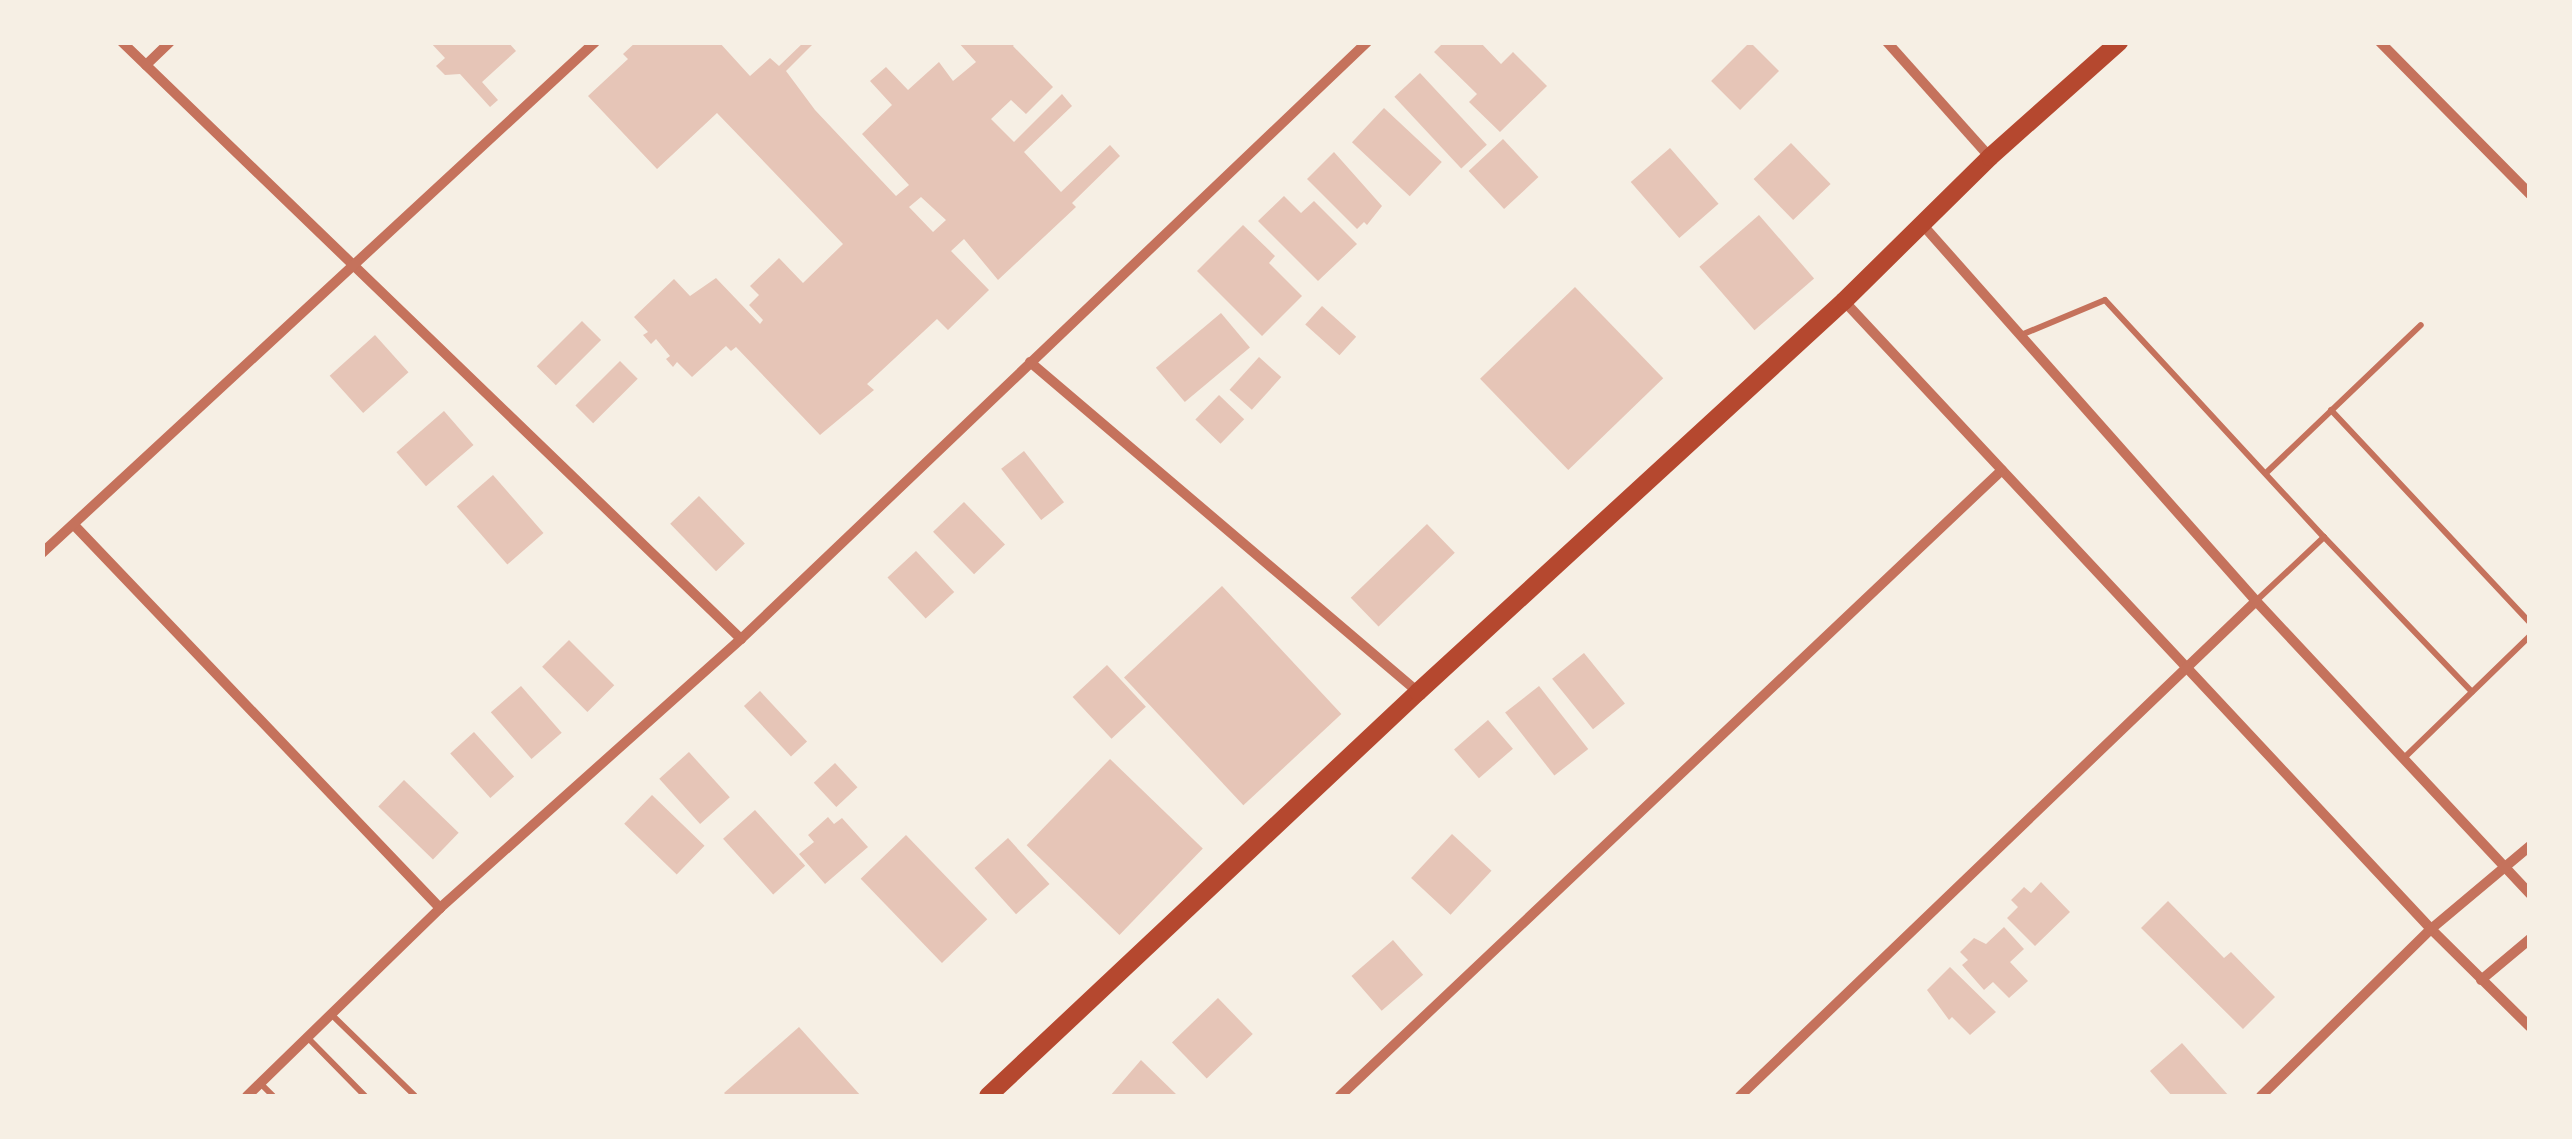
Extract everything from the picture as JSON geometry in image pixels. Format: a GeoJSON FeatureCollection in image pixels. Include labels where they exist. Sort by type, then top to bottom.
{"type":"FeatureCollection","features":[{"type":"Feature","properties":{"kind":"main road"},"geometry":{"type":"LineString","coordinates":[[988,1096],[1418,692],[1844,301],[1990,157],[2119,42]]}},
{"type":"Feature","properties":{"kind":"street"},"geometry":{"type":"LineString","coordinates":[[122,42],[742,639]]}},
{"type":"Feature","properties":{"kind":"street"},"geometry":{"type":"LineString","coordinates":[[146,65],[170,42]]}},
{"type":"Feature","properties":{"kind":"street"},"geometry":{"type":"LineString","coordinates":[[42,554],[595,42]]}},
{"type":"Feature","properties":{"kind":"street"},"geometry":{"type":"LineString","coordinates":[[247,1096],[440,908],[742,639],[1367,42]]}},
{"type":"Feature","properties":{"kind":"street"},"geometry":{"type":"LineString","coordinates":[[1887,42],[1990,157]]}},
{"type":"Feature","properties":{"kind":"street"},"geometry":{"type":"LineString","coordinates":[[2380,42],[2530,194]]}},
{"type":"Feature","properties":{"kind":"street"},"geometry":{"type":"LineString","coordinates":[[1921,223],[2256,601],[2530,894]]}},
{"type":"Feature","properties":{"kind":"street"},"geometry":{"type":"LineString","coordinates":[[1844,301],[2431,929],[2530,1027]]}},
{"type":"Feature","properties":{"kind":"street"},"geometry":{"type":"LineString","coordinates":[[1030,362],[1418,692]]}},
{"type":"Feature","properties":{"kind":"street"},"geometry":{"type":"LineString","coordinates":[[1340,1096],[2002,470]]}},
{"type":"Feature","properties":{"kind":"street"},"geometry":{"type":"LineString","coordinates":[[74,525],[440,908]]}},
{"type":"Feature","properties":{"kind":"street"},"geometry":{"type":"LineString","coordinates":[[1740,1096],[2256,601]]}},
{"type":"Feature","properties":{"kind":"street"},"geometry":{"type":"LineString","coordinates":[[2261,1096],[2431,929],[2530,846]]}},
{"type":"Feature","properties":{"kind":"street"},"geometry":{"type":"LineString","coordinates":[[2481,980],[2530,940]]}},
{"type":"Feature","properties":{"kind":"lane"},"geometry":{"type":"LineString","coordinates":[[2021,335],[2104,300],[2472,692]]}},
{"type":"Feature","properties":{"kind":"lane"},"geometry":{"type":"LineString","coordinates":[[2266,473],[2421,324]]}},
{"type":"Feature","properties":{"kind":"lane"},"geometry":{"type":"LineString","coordinates":[[2332,410],[2530,623]]}},
{"type":"Feature","properties":{"kind":"lane"},"geometry":{"type":"LineString","coordinates":[[2256,601],[2324,537]]}},
{"type":"Feature","properties":{"kind":"lane"},"geometry":{"type":"LineString","coordinates":[[2403,758],[2530,636]]}},
{"type":"Feature","properties":{"kind":"lane"},"geometry":{"type":"LineString","coordinates":[[331,1014],[415,1096]]}},
{"type":"Feature","properties":{"kind":"lane"},"geometry":{"type":"LineString","coordinates":[[307,1038],[366,1096]]}},
{"type":"Feature","properties":{"kind":"lane"},"geometry":{"type":"LineString","coordinates":[[260,1084],[273,1096]]}},
{"type":"Feature","properties":{"kind":"building"},"geometry":{"type":"Polygon","coordinates":[[[430,42],[508,42],[516,51],[482,82],[498,100],[490,107],[460,74],[445,75],[436,66],[445,58],[430,42]]]}},
{"type":"Feature","properties":{"kind":"building"},"geometry":{"type":"Polygon","coordinates":[[[636,42],[719,42],[750,76],[770,58],[779,66],[804,42],[815,42],[786,71],[815,110],[896,196],[909,185],[862,134],[892,105],[870,81],[886,67],[908,90],[939,62],[953,81],[976,62],[958,42],[1016,42],[1013,46],[1053,87],[1026,114],[1011,100],[991,119],[1014,142],[1062,94],[1072,106],[1024,152],[1061,192],[1110,145],[1120,156],[1072,203],[1076,207],[998,280],[964,239],[951,251],[989,290],[948,330],[937,319],[867,384],[874,390],[820,435],[736,347],[731,351],[726,346],[692,377],[677,362],[673,367],[666,359],[670,356],[656,339],[651,344],[643,335],[648,332],[634,317],[674,279],[690,296],[716,278],[760,324],[763,320],[749,305],[759,295],[750,286],[779,258],[803,283],[843,244],[717,113],[657,169],[588,96],[628,59],[623,54],[636,42]],[[921,197],[909,207],[933,232],[946,220],[921,197]]]}},
{"type":"Feature","properties":{"kind":"building"},"geometry":{"type":"Polygon","coordinates":[[[1444,42],[1480,42],[1501,64],[1513,52],[1547,86],[1500,132],[1469,102],[1477,94],[1434,52],[1444,42]]]}},
{"type":"Feature","properties":{"kind":"building"},"geometry":{"type":"Polygon","coordinates":[[[1750,42],[1779,71],[1740,110],[1711,81],[1750,42]]]}},
{"type":"Feature","properties":{"kind":"building"},"geometry":{"type":"Polygon","coordinates":[[[1420,73],[1487,145],[1461,169],[1394,97],[1420,73]]]}},
{"type":"Feature","properties":{"kind":"building"},"geometry":{"type":"Polygon","coordinates":[[[1384,108],[1442,162],[1410,196],[1352,142],[1384,108]]]}},
{"type":"Feature","properties":{"kind":"building"},"geometry":{"type":"Polygon","coordinates":[[[1503,139],[1538,177],[1504,209],[1469,171],[1503,139]]]}},
{"type":"Feature","properties":{"kind":"building"},"geometry":{"type":"Polygon","coordinates":[[[1791,143],[1831,184],[1793,220],[1754,179],[1791,143]]]}},
{"type":"Feature","properties":{"kind":"building"},"geometry":{"type":"Polygon","coordinates":[[[1670,148],[1719,204],[1679,238],[1631,182],[1670,148]]]}},
{"type":"Feature","properties":{"kind":"building"},"geometry":{"type":"Polygon","coordinates":[[[1334,152],[1382,206],[1367,225],[1364,222],[1357,229],[1307,179],[1334,152]]]}},
{"type":"Feature","properties":{"kind":"building"},"geometry":{"type":"Polygon","coordinates":[[[1284,196],[1301,213],[1314,201],[1357,244],[1318,281],[1258,221],[1284,196]]]}},
{"type":"Feature","properties":{"kind":"building"},"geometry":{"type":"Polygon","coordinates":[[[1759,215],[1814,278],[1754,330],[1699,267],[1759,215]]]}},
{"type":"Feature","properties":{"kind":"building"},"geometry":{"type":"Polygon","coordinates":[[[1243,225],[1275,256],[1269,263],[1302,296],[1262,336],[1197,271],[1243,225]]]}},
{"type":"Feature","properties":{"kind":"building"},"geometry":{"type":"Polygon","coordinates":[[[1575,287],[1663,378],[1568,470],[1480,379],[1575,287]]]}},
{"type":"Feature","properties":{"kind":"building"},"geometry":{"type":"Polygon","coordinates":[[[1322,306],[1356,337],[1339,355],[1305,325],[1322,306]]]}},
{"type":"Feature","properties":{"kind":"building"},"geometry":{"type":"Polygon","coordinates":[[[1221,313],[1250,347],[1185,402],[1156,368],[1221,313]]]}},
{"type":"Feature","properties":{"kind":"building"},"geometry":{"type":"Polygon","coordinates":[[[582,321],[601,340],[556,385],[537,366],[582,321]]]}},
{"type":"Feature","properties":{"kind":"building"},"geometry":{"type":"Polygon","coordinates":[[[375,335],[408,372],[363,413],[330,376],[375,335]]]}},
{"type":"Feature","properties":{"kind":"building"},"geometry":{"type":"Polygon","coordinates":[[[1259,357],[1281,377],[1252,410],[1230,390],[1259,357]]]}},
{"type":"Feature","properties":{"kind":"building"},"geometry":{"type":"Polygon","coordinates":[[[620,361],[638,379],[593,423],[575,406],[620,361]]]}},
{"type":"Feature","properties":{"kind":"building"},"geometry":{"type":"Polygon","coordinates":[[[1219,395],[1244,419],[1221,444],[1195,419],[1219,395]]]}},
{"type":"Feature","properties":{"kind":"building"},"geometry":{"type":"Polygon","coordinates":[[[444,411],[474,445],[426,486],[396,452],[444,411]]]}},
{"type":"Feature","properties":{"kind":"building"},"geometry":{"type":"Polygon","coordinates":[[[1024,451],[1064,502],[1041,520],[1001,469],[1024,451]]]}},
{"type":"Feature","properties":{"kind":"building"},"geometry":{"type":"Polygon","coordinates":[[[493,475],[544,533],[507,565],[457,506],[493,475]]]}},
{"type":"Feature","properties":{"kind":"building"},"geometry":{"type":"Polygon","coordinates":[[[699,496],[745,543],[716,571],[670,524],[699,496]]]}},
{"type":"Feature","properties":{"kind":"building"},"geometry":{"type":"Polygon","coordinates":[[[964,502],[1005,544],[974,574],[933,532],[964,502]]]}},
{"type":"Feature","properties":{"kind":"building"},"geometry":{"type":"Polygon","coordinates":[[[1427,524],[1455,553],[1379,626],[1351,598],[1427,524]]]}},
{"type":"Feature","properties":{"kind":"building"},"geometry":{"type":"Polygon","coordinates":[[[916,551],[954,592],[926,619],[887,578],[916,551]]]}},
{"type":"Feature","properties":{"kind":"building"},"geometry":{"type":"Polygon","coordinates":[[[1222,586],[1341,714],[1243,805],[1124,677],[1222,586]]]}},
{"type":"Feature","properties":{"kind":"building"},"geometry":{"type":"Polygon","coordinates":[[[569,640],[614,685],[587,712],[542,667],[569,640]]]}},
{"type":"Feature","properties":{"kind":"building"},"geometry":{"type":"Polygon","coordinates":[[[1584,653],[1625,704],[1593,729],[1552,679],[1584,653]]]}},
{"type":"Feature","properties":{"kind":"building"},"geometry":{"type":"Polygon","coordinates":[[[1107,665],[1146,707],[1112,739],[1073,697],[1107,665]]]}},
{"type":"Feature","properties":{"kind":"building"},"geometry":{"type":"Polygon","coordinates":[[[521,686],[562,733],[531,759],[491,712],[521,686]]]}},
{"type":"Feature","properties":{"kind":"building"},"geometry":{"type":"Polygon","coordinates":[[[1539,686],[1588,749],[1554,776],[1505,712],[1539,686]]]}},
{"type":"Feature","properties":{"kind":"building"},"geometry":{"type":"Polygon","coordinates":[[[760,691],[807,741],[791,756],[744,706],[760,691]]]}},
{"type":"Feature","properties":{"kind":"building"},"geometry":{"type":"Polygon","coordinates":[[[1488,720],[1513,749],[1479,778],[1454,750],[1488,720]]]}},
{"type":"Feature","properties":{"kind":"building"},"geometry":{"type":"Polygon","coordinates":[[[474,732],[514,777],[490,798],[450,753],[474,732]]]}},
{"type":"Feature","properties":{"kind":"building"},"geometry":{"type":"Polygon","coordinates":[[[689,752],[730,797],[700,824],[659,779],[689,752]]]}},
{"type":"Feature","properties":{"kind":"building"},"geometry":{"type":"Polygon","coordinates":[[[1110,759],[1203,849],[1119,935],[1027,845],[1110,759]]]}},
{"type":"Feature","properties":{"kind":"building"},"geometry":{"type":"Polygon","coordinates":[[[835,763],[858,787],[836,807],[814,783],[835,763]]]}},
{"type":"Feature","properties":{"kind":"building"},"geometry":{"type":"Polygon","coordinates":[[[404,780],[459,833],[433,859],[378,807],[404,780]]]}},
{"type":"Feature","properties":{"kind":"building"},"geometry":{"type":"Polygon","coordinates":[[[652,795],[705,846],[677,874],[624,824],[652,795]]]}},
{"type":"Feature","properties":{"kind":"building"},"geometry":{"type":"Polygon","coordinates":[[[755,810],[805,866],[773,895],[723,839],[755,810]]]}},
{"type":"Feature","properties":{"kind":"building"},"geometry":{"type":"Polygon","coordinates":[[[828,817],[834,824],[842,818],[868,847],[825,884],[799,854],[814,842],[808,835],[828,817]]]}},
{"type":"Feature","properties":{"kind":"building"},"geometry":{"type":"Polygon","coordinates":[[[1452,834],[1491,871],[1451,915],[1411,878],[1452,834]]]}},
{"type":"Feature","properties":{"kind":"building"},"geometry":{"type":"Polygon","coordinates":[[[906,835],[987,919],[942,963],[861,879],[906,835]]]}},
{"type":"Feature","properties":{"kind":"building"},"geometry":{"type":"Polygon","coordinates":[[[1008,838],[1049,884],[1016,914],[975,868],[1008,838]]]}},
{"type":"Feature","properties":{"kind":"building"},"geometry":{"type":"Polygon","coordinates":[[[2041,882],[2070,912],[2035,946],[2007,918],[2018,907],[2011,900],[2024,887],[2031,893],[2041,882]]]}},
{"type":"Feature","properties":{"kind":"building"},"geometry":{"type":"Polygon","coordinates":[[[2168,901],[2224,958],[2231,952],[2275,997],[2243,1029],[2141,928],[2168,901]]]}},
{"type":"Feature","properties":{"kind":"building"},"geometry":{"type":"Polygon","coordinates":[[[2004,927],[2024,949],[2010,962],[2028,981],[2009,998],[1993,982],[1984,990],[1962,965],[1968,960],[1960,952],[1974,938],[1986,944],[2004,927]]]}},
{"type":"Feature","properties":{"kind":"building"},"geometry":{"type":"Polygon","coordinates":[[[1393,940],[1423,975],[1382,1011],[1351,976],[1393,940]]]}},
{"type":"Feature","properties":{"kind":"building"},"geometry":{"type":"Polygon","coordinates":[[[1950,967],[1996,1012],[1970,1035],[1952,1017],[1949,1020],[1927,990],[1950,967]]]}},
{"type":"Feature","properties":{"kind":"building"},"geometry":{"type":"Polygon","coordinates":[[[1218,998],[1253,1034],[1207,1078],[1172,1042],[1218,998]]]}},
{"type":"Feature","properties":{"kind":"building"},"geometry":{"type":"Polygon","coordinates":[[[799,1027],[861,1096],[724,1093],[799,1027]]]}},
{"type":"Feature","properties":{"kind":"building"},"geometry":{"type":"Polygon","coordinates":[[[2182,1043],[2229,1096],[2172,1096],[2150,1071],[2182,1043]]]}},
{"type":"Feature","properties":{"kind":"building"},"geometry":{"type":"Polygon","coordinates":[[[1141,1060],[1178,1096],[1110,1096],[1141,1060]]]}}]}
